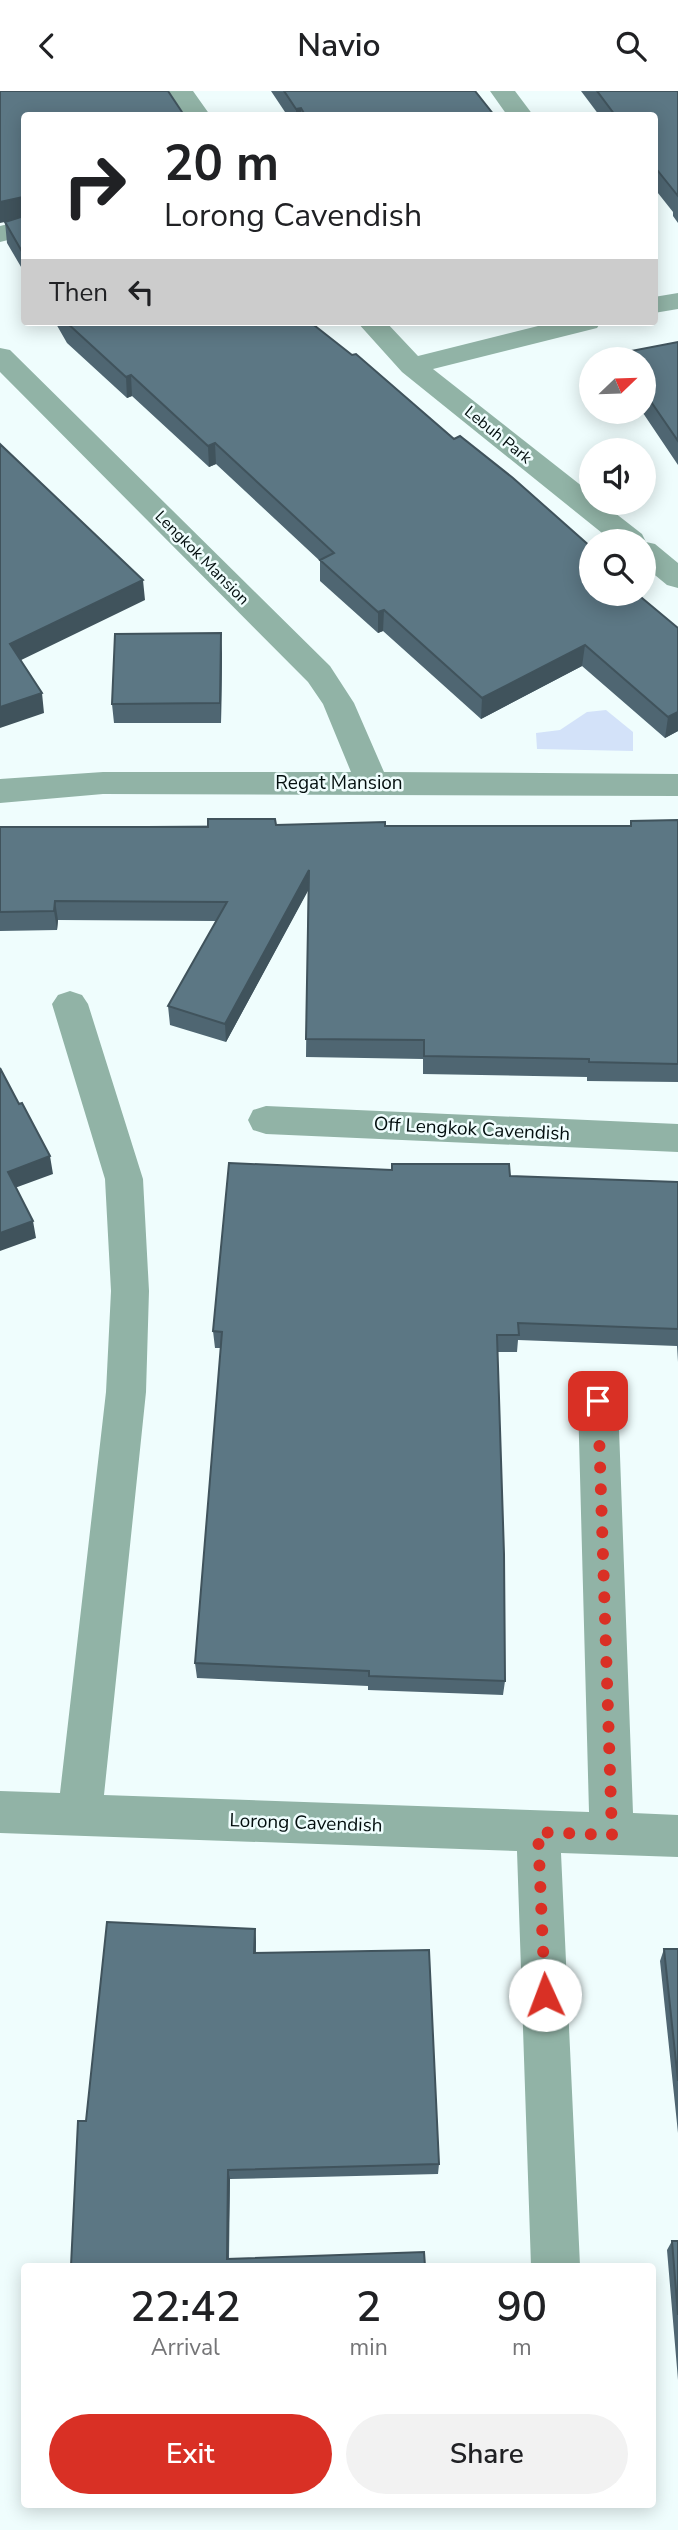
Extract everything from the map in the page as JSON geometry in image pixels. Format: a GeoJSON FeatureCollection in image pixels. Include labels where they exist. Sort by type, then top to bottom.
{"type":"FeatureCollection","features":[{"type":"Feature","properties":{"kind":"street"},"geometry":{"type":"LineString","coordinates":[[180,91],[195,112]]}},
{"type":"Feature","properties":{"kind":"street"},"geometry":{"type":"LineString","coordinates":[[502,91],[518,112]]}},
{"type":"Feature","properties":{"kind":"street"},"geometry":{"type":"LineString","coordinates":[[0,234],[21,229]]}},
{"type":"Feature","properties":{"kind":"street","name":"Lebuh Park"},"geometry":{"type":"LineString","coordinates":[[375,326],[412,366],[616,529]]}},
{"type":"Feature","properties":{"kind":"street"},"geometry":{"type":"LineString","coordinates":[[412,366],[571,326]]}},
{"type":"Feature","properties":{"kind":"street","name":"Lengkok Mansion"},"geometry":{"type":"LineString","coordinates":[[0,356],[318,674],[338,703],[372,783]]}},
{"type":"Feature","properties":{"kind":"street"},"geometry":{"type":"LineString","coordinates":[[659,555],[678,578]]}},
{"type":"Feature","properties":{"kind":"street","name":"Regat Mansion"},"geometry":{"type":"LineString","coordinates":[[0,791],[103,783],[678,785]]}},
{"type":"Feature","properties":{"kind":"street"},"geometry":{"type":"LineString","coordinates":[[70,1005],[124,1179],[130,1291],[126,1392],[80,1814]]}},
{"type":"Feature","properties":{"kind":"street","name":"Off Lengkok Cavendish"},"geometry":{"type":"LineString","coordinates":[[266,1120],[678,1138]]}},
{"type":"Feature","properties":{"kind":"street"},"geometry":{"type":"LineString","coordinates":[[598,1401],[612,1835]]}},
{"type":"Feature","properties":{"kind":"street","name":"Lorong Cavendish"},"geometry":{"type":"LineString","coordinates":[[0,1812],[678,1836]]}},
{"type":"Feature","properties":{"kind":"street"},"geometry":{"type":"LineString","coordinates":[[538,1832],[556,2263]]}},
{"type":"Feature","properties":{"kind":"water"},"geometry":{"type":"Polygon","coordinates":[[[606,710],[633,732],[633,751],[537,749],[536,733],[560,730],[587,712],[606,710]]]}},
{"type":"Feature","properties":{"kind":"building"},"geometry":{"type":"Polygon","coordinates":[[[0,91],[168,91],[182,112],[21,112],[21,197],[0,202],[0,91]]]}},
{"type":"Feature","properties":{"kind":"building"},"geometry":{"type":"Polygon","coordinates":[[[284,91],[475,91],[492,112],[303,112],[301,108],[296,109],[284,91]]]}},
{"type":"Feature","properties":{"kind":"building"},"geometry":{"type":"Polygon","coordinates":[[[597,91],[678,91],[678,196],[658,171],[658,112],[613,112],[597,91]]]}},
{"type":"Feature","properties":{"kind":"building"},"geometry":{"type":"Polygon","coordinates":[[[21,217],[21,250],[5,222],[21,217]]]}},
{"type":"Feature","properties":{"kind":"building"},"geometry":{"type":"Polygon","coordinates":[[[70,326],[315,326],[352,355],[356,354],[454,439],[460,436],[513,478],[579,536],[579,606],[652,606],[678,628],[678,712],[668,717],[585,645],[482,698],[384,610],[378,612],[320,560],[334,553],[215,443],[208,446],[131,375],[126,377],[70,326]]]}},
{"type":"Feature","properties":{"kind":"building"},"geometry":{"type":"Polygon","coordinates":[[[678,342],[678,441],[656,409],[656,347],[652,347],[678,342]]]}},
{"type":"Feature","properties":{"kind":"building"},"geometry":{"type":"Polygon","coordinates":[[[0,444],[143,580],[10,644],[42,693],[0,707],[0,444]]]}},
{"type":"Feature","properties":{"kind":"building"},"geometry":{"type":"Polygon","coordinates":[[[221,633],[220,703],[112,704],[115,634],[221,633]]]}},
{"type":"Feature","properties":{"kind":"building"},"geometry":{"type":"Polygon","coordinates":[[[208,819],[275,819],[276,825],[385,822],[385,826],[631,826],[631,821],[678,820],[678,1064],[589,1062],[589,1059],[424,1056],[424,1040],[306,1039],[309,870],[225,1024],[168,1006],[227,902],[55,901],[54,911],[0,912],[0,827],[208,827],[208,819]]]}},
{"type":"Feature","properties":{"kind":"building"},"geometry":{"type":"Polygon","coordinates":[[[0,1068],[50,1156],[8,1172],[33,1221],[0,1233],[0,1068]]]}},
{"type":"Feature","properties":{"kind":"building"},"geometry":{"type":"Polygon","coordinates":[[[229,1163],[392,1170],[392,1164],[509,1164],[510,1176],[678,1182],[678,1329],[518,1323],[519,1335],[497,1335],[505,1681],[369,1676],[369,1671],[195,1663],[222,1332],[213,1331],[229,1163]]]}},
{"type":"Feature","properties":{"kind":"building"},"geometry":{"type":"Polygon","coordinates":[[[107,1922],[255,1929],[254,1953],[429,1950],[439,2164],[228,2170],[227,2259],[424,2252],[425,2263],[71,2263],[78,2121],[86,2121],[107,1922]]]}},
{"type":"Feature","properties":{"kind":"building"},"geometry":{"type":"Polygon","coordinates":[[[664,1949],[678,1949],[678,2081],[664,1949]]]}},
{"type":"Feature","properties":{"kind":"building"},"geometry":{"type":"Polygon","coordinates":[[[672,2241],[678,2241],[678,2315],[672,2241]]]}},
{"type":"Feature","properties":{"kind":"route"},"geometry":{"type":"LineString","coordinates":[[545,1995],[538,1832],[612,1835],[598,1401]]}}]}
